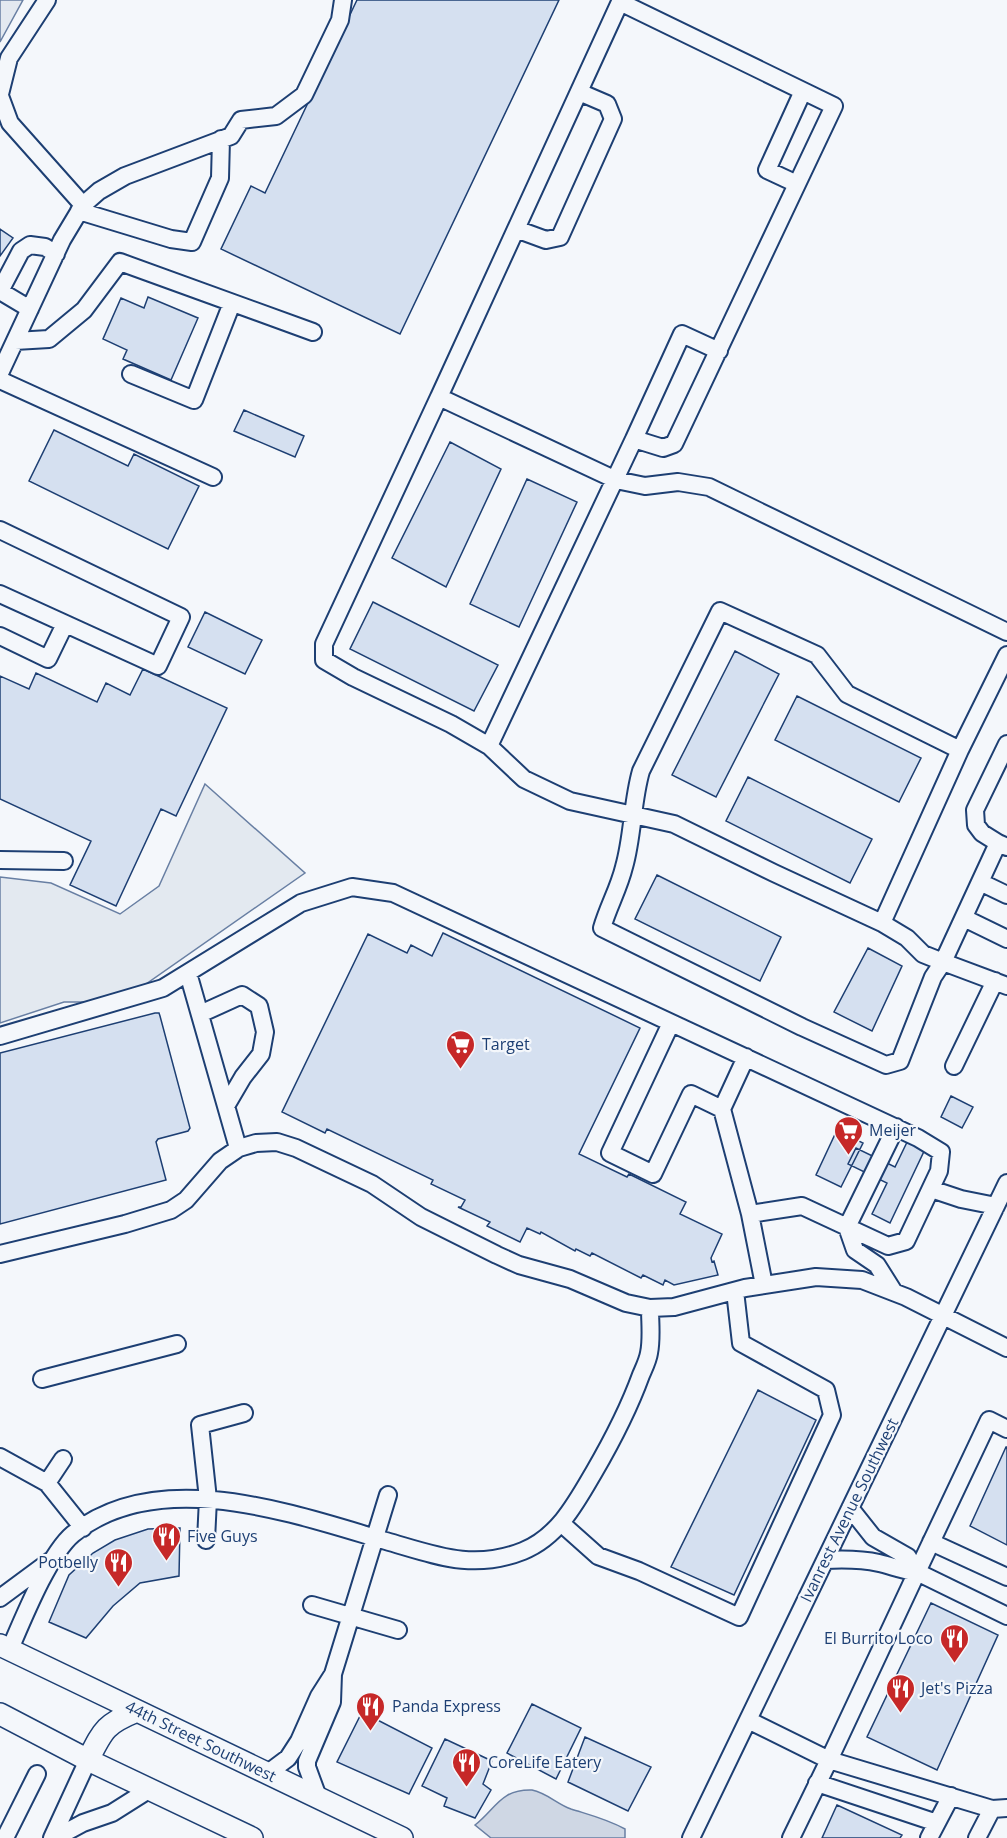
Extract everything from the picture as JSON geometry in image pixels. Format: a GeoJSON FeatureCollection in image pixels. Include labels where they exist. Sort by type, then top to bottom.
{"type":"FeatureCollection","features":[{"type":"Feature","properties":{"kind":"main road","name":"44th Street Southwest"},"geometry":{"type":"LineString","coordinates":[[3,1652],[136,1711],[402,1838]]}},
{"type":"Feature","properties":{"kind":"main road"},"geometry":{"type":"LineString","coordinates":[[88,1760],[102,1733],[110,1724],[136,1711]]}},
{"type":"Feature","properties":{"kind":"main road"},"geometry":{"type":"LineString","coordinates":[[0,1714],[88,1760],[252,1838]]}},
{"type":"Feature","properties":{"kind":"street"},"geometry":{"type":"LineString","coordinates":[[47,0],[9,58],[0,95],[10,123],[78,213],[171,239],[192,242],[220,178],[221,140]]}},
{"type":"Feature","properties":{"kind":"street"},"geometry":{"type":"LineString","coordinates":[[0,373],[56,254],[78,213],[99,191],[125,176],[231,136],[241,120],[276,116],[304,95],[340,20],[344,0]]}},
{"type":"Feature","properties":{"kind":"street"},"geometry":{"type":"LineString","coordinates":[[634,439],[663,448],[674,444],[834,106],[620,2],[440,398],[324,644],[324,660],[353,677],[451,724],[489,746],[524,778],[570,801],[674,824],[882,923],[908,938],[923,954],[1001,983],[954,1066]]}},
{"type":"Feature","properties":{"kind":"street"},"geometry":{"type":"LineString","coordinates":[[797,184],[767,170],[803,91]]}},
{"type":"Feature","properties":{"kind":"street"},"geometry":{"type":"LineString","coordinates":[[516,229],[546,240],[560,237],[613,119],[607,104],[579,92]]}},
{"type":"Feature","properties":{"kind":"street"},"geometry":{"type":"LineString","coordinates":[[30,309],[0,291],[21,251],[30,245],[45,247],[56,254]]}},
{"type":"Feature","properties":{"kind":"street"},"geometry":{"type":"LineString","coordinates":[[15,341],[49,339],[84,310],[120,262],[313,332]]}},
{"type":"Feature","properties":{"kind":"street"},"geometry":{"type":"LineString","coordinates":[[130,374],[194,400],[232,303]]}},
{"type":"Feature","properties":{"kind":"street"},"geometry":{"type":"LineString","coordinates":[[489,746],[616,480],[682,334],[718,351]]}},
{"type":"Feature","properties":{"kind":"street"},"geometry":{"type":"LineString","coordinates":[[0,380],[213,477]]}},
{"type":"Feature","properties":{"kind":"street"},"geometry":{"type":"LineString","coordinates":[[440,398],[616,480],[645,486],[678,482],[709,487],[1007,632]]}},
{"type":"Feature","properties":{"kind":"street"},"geometry":{"type":"LineString","coordinates":[[0,530],[181,617],[158,666],[0,594]]}},
{"type":"Feature","properties":{"kind":"street"},"geometry":{"type":"LineString","coordinates":[[960,750],[847,694],[817,655],[720,611],[641,771],[635,790],[624,867],[602,928],[802,1027],[886,1065],[900,1062],[933,977],[943,962],[980,882],[1002,845],[982,833],[976,825],[975,810],[1007,744]]}},
{"type":"Feature","properties":{"kind":"street"},"geometry":{"type":"LineString","coordinates":[[0,636],[48,659],[65,624]]}},
{"type":"Feature","properties":{"kind":"street"},"geometry":{"type":"LineString","coordinates":[[882,923],[960,750],[1007,655]]}},
{"type":"Feature","properties":{"kind":"street"},"geometry":{"type":"LineString","coordinates":[[0,860],[64,861]]}},
{"type":"Feature","properties":{"kind":"street"},"geometry":{"type":"LineString","coordinates":[[980,882],[1007,895]]}},
{"type":"Feature","properties":{"kind":"street"},"geometry":{"type":"LineString","coordinates":[[0,1036],[164,988],[301,903],[352,886],[393,893],[896,1127],[941,1152],[939,1171],[906,1241],[888,1246],[802,1206],[750,1214]]}},
{"type":"Feature","properties":{"kind":"street"},"geometry":{"type":"LineString","coordinates":[[964,918],[1007,939]]}},
{"type":"Feature","properties":{"kind":"street"},"geometry":{"type":"LineString","coordinates":[[188,973],[238,1148]]}},
{"type":"Feature","properties":{"kind":"street"},"geometry":{"type":"LineString","coordinates":[[200,1014],[243,995],[259,1006],[265,1032],[261,1053],[226,1106]]}},
{"type":"Feature","properties":{"kind":"street"},"geometry":{"type":"LineString","coordinates":[[671,1023],[610,1153],[653,1174],[691,1094],[722,1109]]}},
{"type":"Feature","properties":{"kind":"street"},"geometry":{"type":"LineString","coordinates":[[746,1057],[722,1109],[750,1214],[764,1285]]}},
{"type":"Feature","properties":{"kind":"street"},"geometry":{"type":"LineString","coordinates":[[894,1292],[877,1265],[855,1250],[847,1227],[896,1127]]}},
{"type":"Feature","properties":{"kind":"street"},"geometry":{"type":"LineString","coordinates":[[0,1254],[134,1222],[171,1210],[186,1200],[220,1161],[238,1148],[256,1143],[277,1142],[296,1148],[372,1184],[421,1217],[497,1255],[519,1265],[570,1279],[626,1303],[650,1308],[674,1307],[735,1291],[816,1277],[862,1281],[894,1292],[1007,1348]]}},
{"type":"Feature","properties":{"kind":"street","name":"Ivanrest Avenue Southwest"},"geometry":{"type":"LineString","coordinates":[[691,1838],[1007,1183]]}},
{"type":"Feature","properties":{"kind":"street"},"geometry":{"type":"LineString","coordinates":[[931,1188],[960,1198],[996,1206]]}},
{"type":"Feature","properties":{"kind":"street"},"geometry":{"type":"LineString","coordinates":[[561,1523],[598,1556],[639,1571],[739,1617],[832,1416],[826,1390],[741,1343],[735,1291]]}},
{"type":"Feature","properties":{"kind":"street"},"geometry":{"type":"LineString","coordinates":[[3,1652],[56,1556],[72,1535],[100,1518],[131,1506],[169,1499],[207,1499],[257,1506],[455,1560],[489,1560],[524,1551],[554,1531],[561,1523],[575,1506],[601,1460],[636,1388],[649,1354],[650,1308]]}},
{"type":"Feature","properties":{"kind":"street"},"geometry":{"type":"LineString","coordinates":[[42,1379],[177,1344]]}},
{"type":"Feature","properties":{"kind":"street"},"geometry":{"type":"LineString","coordinates":[[206,1540],[207,1499],[200,1425],[244,1413]]}},
{"type":"Feature","properties":{"kind":"street"},"geometry":{"type":"LineString","coordinates":[[791,1838],[989,1420],[1007,1429]]}},
{"type":"Feature","properties":{"kind":"street"},"geometry":{"type":"LineString","coordinates":[[0,1457],[47,1483],[83,1528]]}},
{"type":"Feature","properties":{"kind":"street"},"geometry":{"type":"LineString","coordinates":[[47,1483],[63,1459]]}},
{"type":"Feature","properties":{"kind":"street"},"geometry":{"type":"LineString","coordinates":[[268,1773],[290,1755],[310,1720],[319,1696],[333,1674],[388,1495]]}},
{"type":"Feature","properties":{"kind":"street"},"geometry":{"type":"LineString","coordinates":[[850,1508],[873,1537],[908,1557],[917,1572]]}},
{"type":"Feature","properties":{"kind":"street"},"geometry":{"type":"LineString","coordinates":[[931,1542],[1007,1577]]}},
{"type":"Feature","properties":{"kind":"street"},"geometry":{"type":"LineString","coordinates":[[0,1598],[56,1556]]}},
{"type":"Feature","properties":{"kind":"street"},"geometry":{"type":"LineString","coordinates":[[825,1560],[857,1559],[917,1572],[1007,1616]]}},
{"type":"Feature","properties":{"kind":"street"},"geometry":{"type":"LineString","coordinates":[[312,1605],[398,1630]]}},
{"type":"Feature","properties":{"kind":"street"},"geometry":{"type":"LineString","coordinates":[[318,1797],[307,1761],[332,1702],[333,1674]]}},
{"type":"Feature","properties":{"kind":"street"},"geometry":{"type":"LineString","coordinates":[[748,1720],[829,1760],[999,1809],[977,1838]]}},
{"type":"Feature","properties":{"kind":"street"},"geometry":{"type":"LineString","coordinates":[[54,1838],[88,1760]]}},
{"type":"Feature","properties":{"kind":"street"},"geometry":{"type":"LineString","coordinates":[[5,1838],[37,1774]]}},
{"type":"Feature","properties":{"kind":"street"},"geometry":{"type":"LineString","coordinates":[[817,1783],[937,1822]]}},
{"type":"Feature","properties":{"kind":"street"},"geometry":{"type":"LineString","coordinates":[[54,1838],[83,1823],[112,1813],[150,1789]]}},
{"type":"Feature","properties":{"kind":"street"},"geometry":{"type":"LineString","coordinates":[[929,1838],[951,1796]]}},
{"type":"Feature","properties":{"kind":"shaded area"},"geometry":{"type":"Polygon","coordinates":[[[0,0],[23,0],[0,42],[0,0]]]}},
{"type":"Feature","properties":{"kind":"shaded area"},"geometry":{"type":"Polygon","coordinates":[[[205,784],[305,873],[133,993],[103,1002],[64,1002],[0,1023],[0,877],[51,883],[120,914],[159,886],[205,784]]]}},
{"type":"Feature","properties":{"kind":"shaded area"},"geometry":{"type":"Polygon","coordinates":[[[532,1790],[571,1809],[625,1829],[625,1838],[491,1838],[475,1825],[505,1796],[532,1790]]]}},
{"type":"Feature","properties":{"kind":"building"},"geometry":{"type":"Polygon","coordinates":[[[357,0],[559,0],[400,334],[221,249],[251,186],[265,193],[357,0]]]}},
{"type":"Feature","properties":{"kind":"building"},"geometry":{"type":"Polygon","coordinates":[[[0,229],[13,238],[0,256],[0,229]]]}},
{"type":"Feature","properties":{"kind":"building"},"geometry":{"type":"Polygon","coordinates":[[[148,297],[198,318],[171,380],[123,359],[127,350],[103,339],[121,298],[144,308],[148,297]]]}},
{"type":"Feature","properties":{"kind":"building"},"geometry":{"type":"Polygon","coordinates":[[[244,410],[304,436],[295,457],[234,431],[244,410]]]}},
{"type":"Feature","properties":{"kind":"building"},"geometry":{"type":"Polygon","coordinates":[[[54,430],[128,466],[134,454],[199,486],[168,549],[29,481],[54,430]]]}},
{"type":"Feature","properties":{"kind":"building"},"geometry":{"type":"Polygon","coordinates":[[[450,442],[501,469],[446,587],[392,558],[450,442]]]}},
{"type":"Feature","properties":{"kind":"building"},"geometry":{"type":"Polygon","coordinates":[[[527,479],[577,502],[519,627],[470,604],[527,479]]]}},
{"type":"Feature","properties":{"kind":"building"},"geometry":{"type":"Polygon","coordinates":[[[373,602],[498,665],[474,711],[350,649],[373,602]]]}},
{"type":"Feature","properties":{"kind":"building"},"geometry":{"type":"Polygon","coordinates":[[[205,612],[262,640],[245,674],[188,647],[205,612]]]}},
{"type":"Feature","properties":{"kind":"building"},"geometry":{"type":"Polygon","coordinates":[[[735,651],[779,674],[716,797],[672,775],[735,651]]]}},
{"type":"Feature","properties":{"kind":"building"},"geometry":{"type":"Polygon","coordinates":[[[143,669],[227,708],[176,816],[161,809],[116,906],[70,885],[91,841],[0,799],[0,676],[29,689],[36,673],[97,702],[106,683],[130,695],[143,669]]]}},
{"type":"Feature","properties":{"kind":"building"},"geometry":{"type":"Polygon","coordinates":[[[797,696],[921,758],[899,802],[775,740],[797,696]]]}},
{"type":"Feature","properties":{"kind":"building"},"geometry":{"type":"Polygon","coordinates":[[[748,777],[872,839],[850,883],[726,821],[748,777]]]}},
{"type":"Feature","properties":{"kind":"building"},"geometry":{"type":"Polygon","coordinates":[[[657,875],[781,937],[760,981],[635,919],[657,875]]]}},
{"type":"Feature","properties":{"kind":"building","name":"Target"},"geometry":{"type":"Polygon","coordinates":[[[443,933],[640,1028],[579,1154],[627,1177],[629,1174],[686,1202],[680,1214],[722,1234],[711,1258],[718,1275],[674,1285],[665,1280],[663,1285],[643,1275],[641,1278],[592,1253],[590,1256],[576,1249],[575,1251],[541,1232],[540,1234],[527,1228],[520,1242],[487,1226],[490,1222],[458,1207],[461,1207],[465,1200],[431,1184],[433,1180],[327,1129],[325,1133],[282,1112],[368,934],[407,953],[411,945],[432,956],[443,933]]]}},
{"type":"Feature","properties":{"kind":"building"},"geometry":{"type":"Polygon","coordinates":[[[868,948],[902,966],[872,1031],[834,1012],[868,948]]]}},
{"type":"Feature","properties":{"kind":"building"},"geometry":{"type":"Polygon","coordinates":[[[159,1013],[160,1016],[190,1128],[188,1131],[158,1139],[156,1142],[166,1180],[0,1224],[0,1053],[159,1013]]]}},
{"type":"Feature","properties":{"kind":"building"},"geometry":{"type":"Polygon","coordinates":[[[951,1096],[973,1107],[962,1128],[941,1117],[951,1096]]]}},
{"type":"Feature","properties":{"kind":"building"},"geometry":{"type":"Polygon","coordinates":[[[837,1130],[863,1143],[841,1187],[816,1175],[837,1130]]]}},
{"type":"Feature","properties":{"kind":"building"},"geometry":{"type":"Polygon","coordinates":[[[910,1136],[927,1145],[890,1223],[872,1214],[887,1183],[848,1164],[856,1148],[895,1167],[910,1136]]]}},
{"type":"Feature","properties":{"kind":"building"},"geometry":{"type":"Polygon","coordinates":[[[758,1390],[816,1420],[734,1595],[671,1567],[758,1390]]]}},
{"type":"Feature","properties":{"kind":"building"},"geometry":{"type":"Polygon","coordinates":[[[1007,1447],[1007,1545],[970,1526],[1007,1447]]]}},
{"type":"Feature","properties":{"kind":"building"},"geometry":{"type":"Polygon","coordinates":[[[180,1528],[179,1576],[140,1583],[113,1606],[86,1638],[49,1622],[69,1575],[93,1553],[115,1540],[148,1529],[180,1528]]]}},
{"type":"Feature","properties":{"kind":"building"},"geometry":{"type":"Polygon","coordinates":[[[931,1603],[998,1635],[937,1770],[867,1737],[931,1603]]]}},
{"type":"Feature","properties":{"kind":"building"},"geometry":{"type":"Polygon","coordinates":[[[532,1704],[581,1728],[556,1779],[507,1753],[532,1704]]]}},
{"type":"Feature","properties":{"kind":"building"},"geometry":{"type":"Polygon","coordinates":[[[362,1712],[432,1748],[409,1794],[337,1762],[362,1712]]]}},
{"type":"Feature","properties":{"kind":"building"},"geometry":{"type":"Polygon","coordinates":[[[585,1737],[651,1767],[628,1811],[568,1782],[585,1737]]]}},
{"type":"Feature","properties":{"kind":"building"},"geometry":{"type":"Polygon","coordinates":[[[445,1739],[492,1761],[483,1784],[491,1790],[475,1818],[444,1806],[447,1798],[422,1786],[445,1739]]]}},
{"type":"Feature","properties":{"kind":"building"},"geometry":{"type":"Polygon","coordinates":[[[837,1805],[902,1835],[900,1838],[822,1838],[837,1805]]]}},
{"type":"Feature","properties":{"kind":"place","name":"Target"},"geometry":{"type":"Point","coordinates":[461,1070]}},
{"type":"Feature","properties":{"kind":"place","name":"Meijer"},"geometry":{"type":"Point","coordinates":[848,1156]}},
{"type":"Feature","properties":{"kind":"place","name":"Five Guys"},"geometry":{"type":"Point","coordinates":[166,1562]}},
{"type":"Feature","properties":{"kind":"place","name":"Potbelly"},"geometry":{"type":"Point","coordinates":[119,1588]}},
{"type":"Feature","properties":{"kind":"place","name":"El Burrito Loco"},"geometry":{"type":"Point","coordinates":[954,1664]}},
{"type":"Feature","properties":{"kind":"place","name":"Jet's Pizza"},"geometry":{"type":"Point","coordinates":[900,1714]}},
{"type":"Feature","properties":{"kind":"place","name":"Panda Express"},"geometry":{"type":"Point","coordinates":[371,1732]}},
{"type":"Feature","properties":{"kind":"place","name":"CoreLife Eatery"},"geometry":{"type":"Point","coordinates":[467,1788]}}]}
